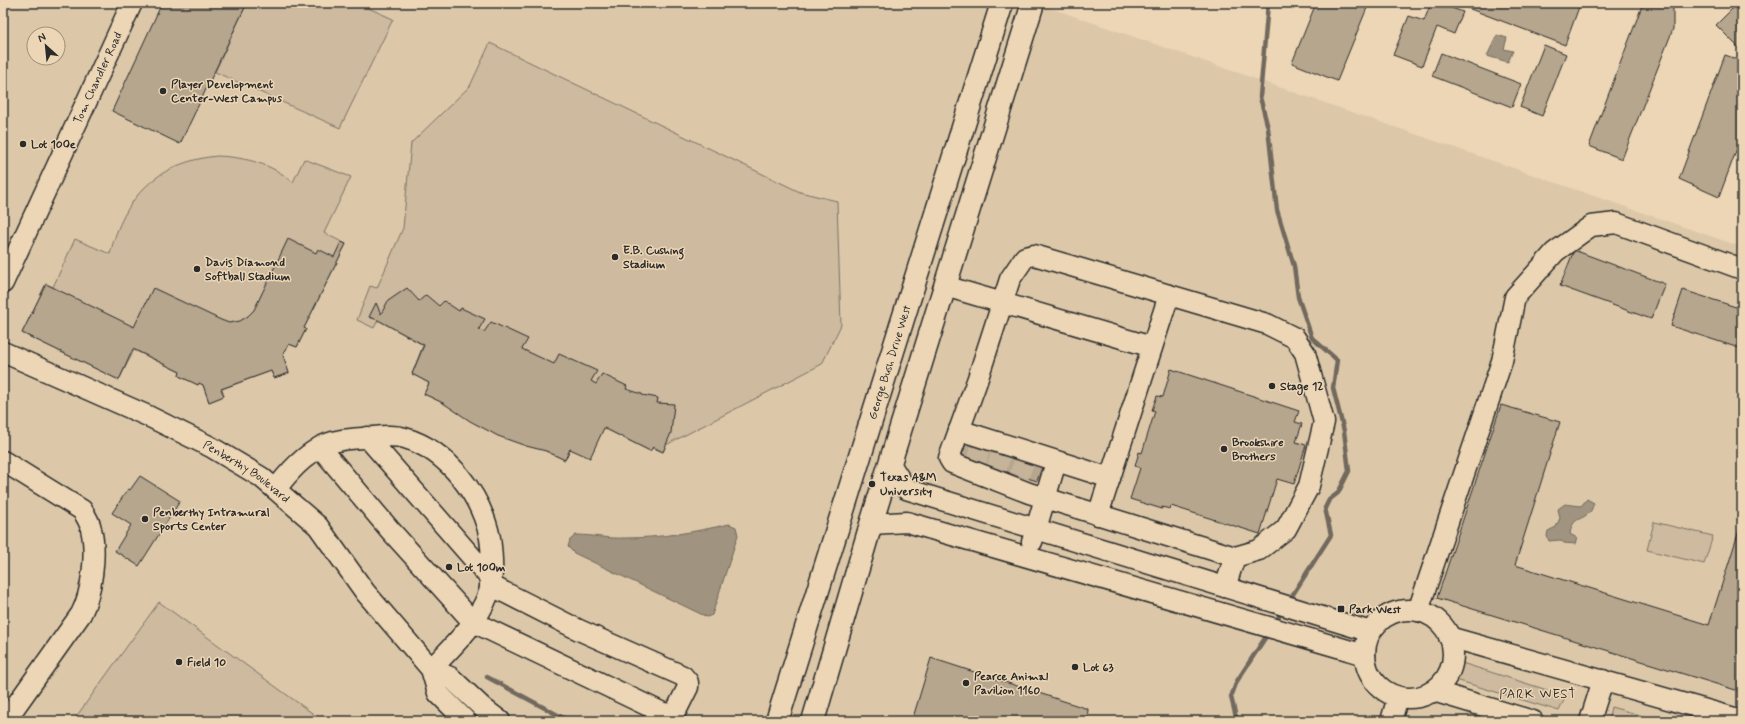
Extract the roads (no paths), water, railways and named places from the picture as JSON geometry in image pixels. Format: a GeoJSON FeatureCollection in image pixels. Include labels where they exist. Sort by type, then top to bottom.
{"type":"FeatureCollection","features":[{"type":"Feature","properties":{"kind":"main road","name":"George Bush Drive West"},"geometry":{"type":"LineString","coordinates":[[777,721],[949,168],[1002,3]]}},
{"type":"Feature","properties":{"kind":"main road"},"geometry":{"type":"LineString","coordinates":[[813,721],[871,524],[1033,3]]}},
{"type":"Feature","properties":{"kind":"main road"},"geometry":{"type":"LineString","coordinates":[[945,286],[936,281],[935,278],[957,202],[949,168]]}},
{"type":"Feature","properties":{"kind":"street","name":"Tom Chandler Road"},"geometry":{"type":"LineString","coordinates":[[3,283],[132,3]]}},
{"type":"Feature","properties":{"kind":"street"},"geometry":{"type":"LineString","coordinates":[[1418,611],[1502,361],[1515,297],[1554,252],[1591,226],[1616,224],[1742,269]]}},
{"type":"Feature","properties":{"kind":"street"},"geometry":{"type":"LineString","coordinates":[[1034,255],[1169,295],[1267,324],[1295,338],[1305,354],[1324,422],[1309,486],[1286,529],[1260,550],[1235,557],[1045,498],[1021,469],[978,455],[952,463],[949,458],[1010,279],[1024,257],[1034,255]]}},
{"type":"Feature","properties":{"kind":"street"},"geometry":{"type":"LineString","coordinates":[[945,286],[1152,347]]}},
{"type":"Feature","properties":{"kind":"street"},"geometry":{"type":"LineString","coordinates":[[1098,515],[1169,295]]}},
{"type":"Feature","properties":{"kind":"street","name":"Penberthy Boulevard"},"geometry":{"type":"LineString","coordinates":[[3,352],[148,416],[211,446],[261,477],[318,526],[365,592],[431,669],[438,693],[466,721]]}},
{"type":"Feature","properties":{"kind":"street"},"geometry":{"type":"LineString","coordinates":[[959,430],[978,455],[1021,469],[1056,462],[1110,478]]}},
{"type":"Feature","properties":{"kind":"street"},"geometry":{"type":"LineString","coordinates":[[276,490],[298,462],[320,447],[342,439],[382,436],[405,438],[434,452],[460,475],[478,502],[487,525],[492,549],[490,582],[484,604],[473,622],[465,633],[431,669]]}},
{"type":"Feature","properties":{"kind":"street"},"geometry":{"type":"LineString","coordinates":[[320,447],[390,530],[473,622],[662,713],[668,714],[675,712],[688,690],[688,682],[683,676],[578,630],[490,582],[367,437]]}},
{"type":"Feature","properties":{"kind":"street"},"geometry":{"type":"LineString","coordinates":[[3,461],[82,510],[88,520],[93,540],[91,583],[86,604],[81,614],[5,721]]}},
{"type":"Feature","properties":{"kind":"street"},"geometry":{"type":"LineString","coordinates":[[1027,557],[1056,462]]}},
{"type":"Feature","properties":{"kind":"street"},"geometry":{"type":"LineString","coordinates":[[890,464],[906,489],[1371,632]]}},
{"type":"Feature","properties":{"kind":"street"},"geometry":{"type":"LineString","coordinates":[[871,524],[907,522],[1365,655]]}},
{"type":"Feature","properties":{"kind":"street"},"geometry":{"type":"LineString","coordinates":[[1225,587],[1235,557]]}},
{"type":"Feature","properties":{"kind":"street"},"geometry":{"type":"LineString","coordinates":[[1399,611],[1418,611],[1431,616],[1442,625],[1449,636],[1453,651],[1451,667],[1444,680],[1432,691],[1422,696],[1410,698],[1398,697],[1385,691],[1374,681],[1367,669],[1365,655],[1366,643],[1371,632],[1383,618],[1399,611]]}},
{"type":"Feature","properties":{"kind":"street"},"geometry":{"type":"LineString","coordinates":[[1449,636],[1742,720]]}},
{"type":"Feature","properties":{"kind":"street","name":"Penberthy Boulevard"},"geometry":{"type":"LineString","coordinates":[[431,669],[450,677],[483,708],[500,721]]}},
{"type":"Feature","properties":{"kind":"street"},"geometry":{"type":"LineString","coordinates":[[1590,721],[1603,680]]}},
{"type":"Feature","properties":{"kind":"street"},"geometry":{"type":"LineString","coordinates":[[1432,691],[1533,721]]}},
{"type":"Feature","properties":{"kind":"street"},"geometry":{"type":"LineString","coordinates":[[1391,721],[1398,697]]}},
{"type":"Feature","properties":{"kind":"waterway"},"geometry":{"type":"LineString","coordinates":[[1268,3],[1260,97],[1268,128],[1277,210],[1294,266],[1298,297],[1312,338],[1337,360],[1333,388],[1344,431],[1349,471],[1338,493],[1329,500],[1325,508],[1331,535],[1288,602]]}},
{"type":"Feature","properties":{"kind":"waterway"},"geometry":{"type":"LineString","coordinates":[[1274,624],[1283,610]]}},
{"type":"Feature","properties":{"kind":"waterway"},"geometry":{"type":"LineString","coordinates":[[1237,721],[1231,697],[1237,681],[1269,632]]}},
{"type":"Feature","properties":{"kind":"waterway"},"geometry":{"type":"LineString","coordinates":[[487,677],[569,721]]}},
{"type":"Feature","properties":{"kind":"tunnel"},"geometry":{"type":"LineString","coordinates":[[976,463],[980,448]]}},
{"type":"Feature","properties":{"kind":"tunnel"},"geometry":{"type":"LineString","coordinates":[[996,470],[1001,454]]}},
{"type":"Feature","properties":{"kind":"tunnel"},"geometry":{"type":"LineString","coordinates":[[1019,476],[1024,462]]}},
{"type":"Feature","properties":{"kind":"place","name":"Player Development Center-West Campus"},"geometry":{"type":"Point","coordinates":[163,91]}},
{"type":"Feature","properties":{"kind":"place","name":"Lot 100e"},"geometry":{"type":"Point","coordinates":[23,144]}},
{"type":"Feature","properties":{"kind":"place","name":"E.B. Cushing Stadium"},"geometry":{"type":"Point","coordinates":[615,257]}},
{"type":"Feature","properties":{"kind":"place","name":"Davis Diamond Softball Stadium"},"geometry":{"type":"Point","coordinates":[197,269]}},
{"type":"Feature","properties":{"kind":"place","name":"Stage 12"},"geometry":{"type":"Point","coordinates":[1272,386]}},
{"type":"Feature","properties":{"kind":"place","name":"Brookshire Brothers"},"geometry":{"type":"Point","coordinates":[1224,449]}},
{"type":"Feature","properties":{"kind":"place","name":"Texas A&M University"},"geometry":{"type":"Point","coordinates":[872,484]}},
{"type":"Feature","properties":{"kind":"place","name":"Penberthy Intramural Sports Center"},"geometry":{"type":"Point","coordinates":[145,519]}},
{"type":"Feature","properties":{"kind":"place","name":"Lot 100m"},"geometry":{"type":"Point","coordinates":[449,567]}},
{"type":"Feature","properties":{"kind":"place","name":"Park West"},"geometry":{"type":"Point","coordinates":[1341,609]}},
{"type":"Feature","properties":{"kind":"place","name":"Field 10"},"geometry":{"type":"Point","coordinates":[179,662]}},
{"type":"Feature","properties":{"kind":"place","name":"Lot 63"},"geometry":{"type":"Point","coordinates":[1075,667]}},
{"type":"Feature","properties":{"kind":"place","name":"Pearce Animal Pavilion 1160"},"geometry":{"type":"Point","coordinates":[966,683]}},
{"type":"Feature","properties":{"kind":"district","name":"PARK WEST"},"geometry":{"type":"Point","coordinates":[1538,693]}}]}
